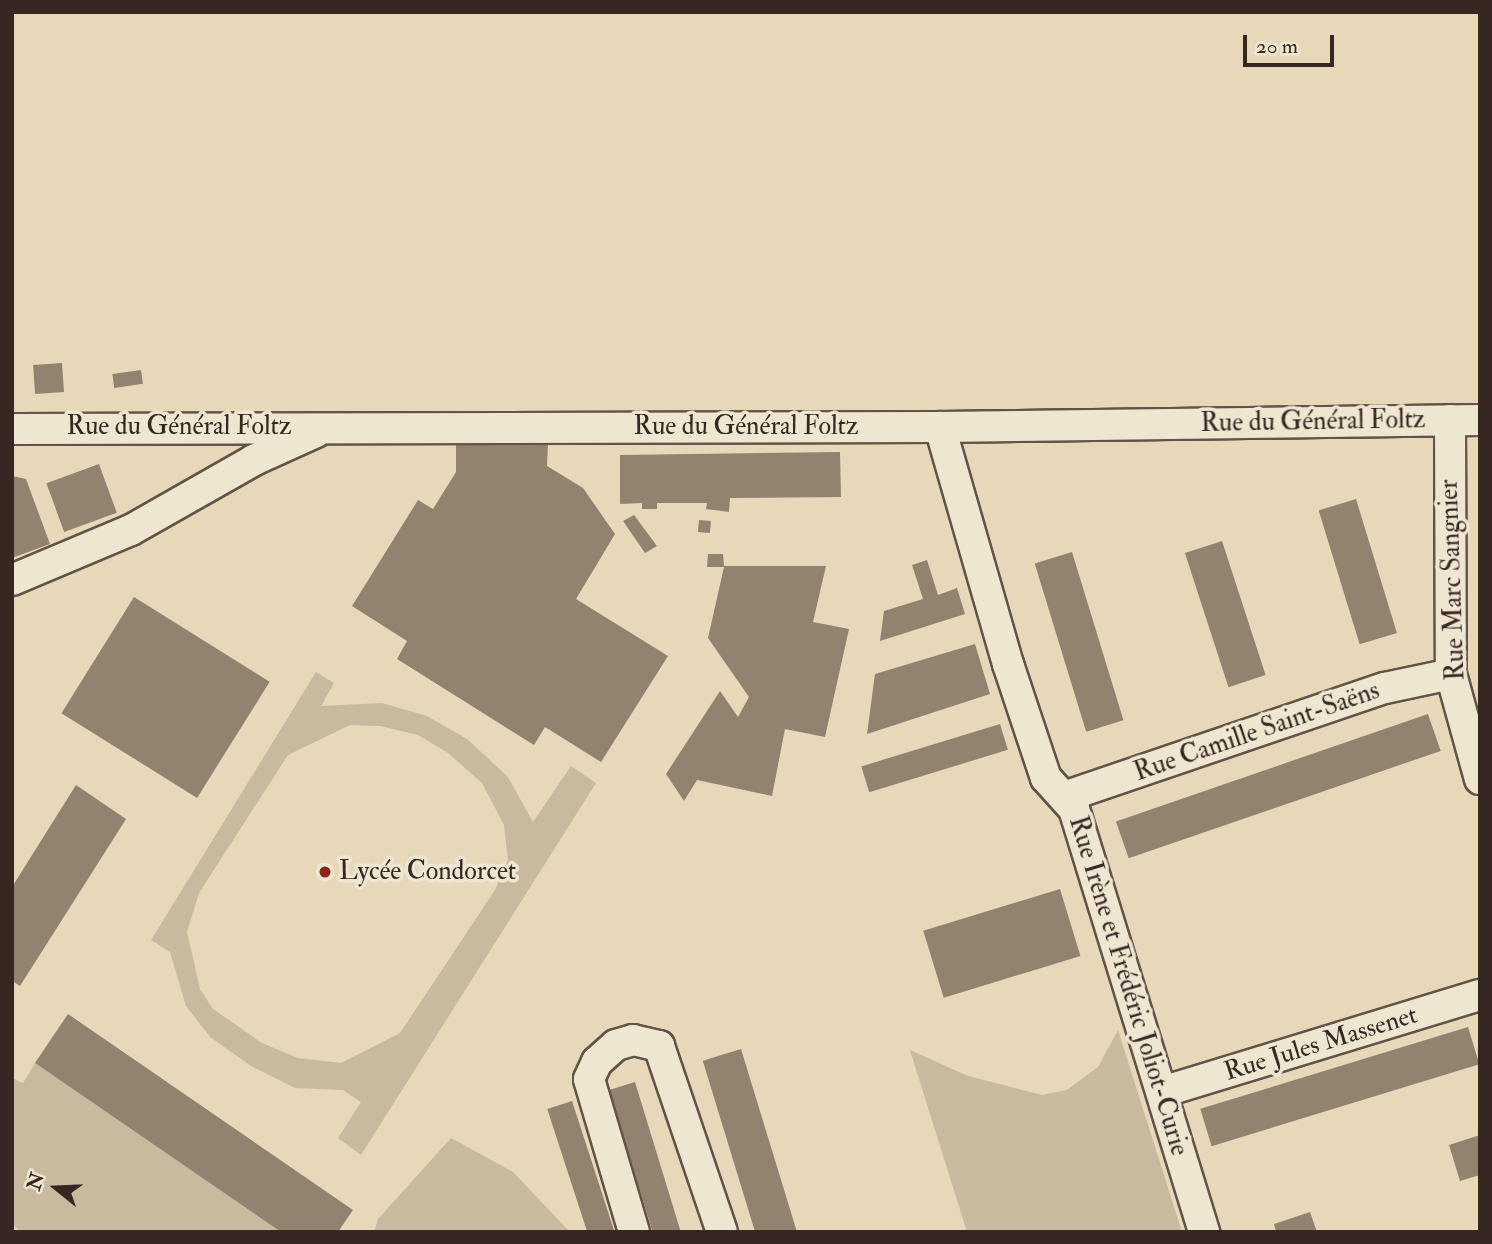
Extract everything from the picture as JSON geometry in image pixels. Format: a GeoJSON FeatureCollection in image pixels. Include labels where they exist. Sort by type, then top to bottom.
{"type":"FeatureCollection","features":[{"type":"Feature","properties":{"kind":"street","name":"Rue Marc Sangnier"},"geometry":{"type":"LineString","coordinates":[[1450,420],[1451,674],[1480,779]]}},
{"type":"Feature","properties":{"kind":"street","name":"Rue du Général Foltz"},"geometry":{"type":"LineString","coordinates":[[12,429],[940,427],[1480,420]]}},
{"type":"Feature","properties":{"kind":"street"},"geometry":{"type":"LineString","coordinates":[[12,580],[131,530],[293,439],[333,427]]}},
{"type":"Feature","properties":{"kind":"street","name":"Rue Irène et Frédéric Joliot-Curie"},"geometry":{"type":"LineString","coordinates":[[940,427],[1046,778],[1074,809],[1204,1232]]}},
{"type":"Feature","properties":{"kind":"street","name":"Rue Camille Saint-Saëns"},"geometry":{"type":"LineString","coordinates":[[1064,797],[1385,688],[1451,674]]}},
{"type":"Feature","properties":{"kind":"street","name":"Rue Jules Massenet"},"geometry":{"type":"LineString","coordinates":[[1162,1092],[1480,995]]}},
{"type":"Feature","properties":{"kind":"street"},"geometry":{"type":"LineString","coordinates":[[634,1232],[589,1079],[597,1062],[616,1045],[633,1040],[659,1046],[722,1232]]}},
{"type":"Feature","properties":{"kind":"shaded area"},"geometry":{"type":"Polygon","coordinates":[[[316,672],[334,683],[321,706],[382,703],[427,716],[467,739],[508,777],[533,822],[571,766],[596,783],[361,1155],[338,1138],[361,1102],[343,1090],[295,1088],[251,1066],[210,1037],[186,1006],[170,952],[151,940],[316,672]],[[350,725],[288,755],[199,893],[187,932],[200,989],[213,1009],[262,1043],[298,1058],[341,1063],[400,1033],[495,890],[508,860],[504,825],[482,783],[448,753],[418,735],[380,726],[350,725]]]}},
{"type":"Feature","properties":{"kind":"shaded area"},"geometry":{"type":"Polygon","coordinates":[[[1118,1030],[1182,1232],[967,1232],[910,1050],[968,1076],[1042,1095],[1067,1090],[1098,1067],[1118,1030]]]}},
{"type":"Feature","properties":{"kind":"shaded area"},"geometry":{"type":"Polygon","coordinates":[[[35,1063],[281,1232],[21,1232],[12,1224],[12,1078],[23,1083],[35,1063]]]}},
{"type":"Feature","properties":{"kind":"shaded area"},"geometry":{"type":"Polygon","coordinates":[[[451,1138],[513,1172],[570,1232],[374,1232],[378,1219],[451,1138]]]}},
{"type":"Feature","properties":{"kind":"building"},"geometry":{"type":"Polygon","coordinates":[[[62,363],[64,392],[35,394],[33,365],[62,363]]]}},
{"type":"Feature","properties":{"kind":"building"},"geometry":{"type":"Polygon","coordinates":[[[141,370],[143,384],[114,388],[112,374],[141,370]]]}},
{"type":"Feature","properties":{"kind":"building"},"geometry":{"type":"Polygon","coordinates":[[[456,443],[548,443],[547,466],[583,488],[615,534],[576,599],[668,656],[601,762],[545,727],[534,745],[397,659],[407,641],[352,606],[418,500],[433,509],[456,472],[456,443]]]}},
{"type":"Feature","properties":{"kind":"building"},"geometry":{"type":"Polygon","coordinates":[[[840,452],[841,497],[730,498],[729,512],[706,509],[707,503],[657,503],[657,509],[642,509],[642,503],[620,504],[620,455],[840,452]]]}},
{"type":"Feature","properties":{"kind":"building"},"geometry":{"type":"Polygon","coordinates":[[[99,464],[117,513],[64,532],[46,483],[99,464]]]}},
{"type":"Feature","properties":{"kind":"building"},"geometry":{"type":"Polygon","coordinates":[[[12,476],[26,479],[50,544],[12,558],[12,476]]]}},
{"type":"Feature","properties":{"kind":"building"},"geometry":{"type":"Polygon","coordinates":[[[1356,499],[1397,633],[1360,644],[1319,510],[1356,499]]]}},
{"type":"Feature","properties":{"kind":"building"},"geometry":{"type":"Polygon","coordinates":[[[634,515],[657,546],[645,553],[623,521],[634,515]]]}},
{"type":"Feature","properties":{"kind":"building"},"geometry":{"type":"Polygon","coordinates":[[[699,520],[711,521],[710,533],[698,532],[699,520]]]}},
{"type":"Feature","properties":{"kind":"building"},"geometry":{"type":"Polygon","coordinates":[[[1222,541],[1266,675],[1228,687],[1185,553],[1222,541]]]}},
{"type":"Feature","properties":{"kind":"building"},"geometry":{"type":"Polygon","coordinates":[[[1072,552],[1123,720],[1086,732],[1035,563],[1072,552]]]}},
{"type":"Feature","properties":{"kind":"building"},"geometry":{"type":"Polygon","coordinates":[[[708,554],[723,554],[724,566],[826,566],[813,622],[849,629],[825,737],[785,729],[772,796],[697,780],[684,801],[666,774],[720,691],[738,717],[749,697],[708,638],[724,567],[707,567],[708,554]]]}},
{"type":"Feature","properties":{"kind":"building"},"geometry":{"type":"Polygon","coordinates":[[[927,560],[938,595],[957,588],[965,614],[880,641],[884,611],[923,599],[912,565],[927,560]]]}},
{"type":"Feature","properties":{"kind":"building"},"geometry":{"type":"Polygon","coordinates":[[[134,597],[270,682],[197,798],[61,713],[134,597]]]}},
{"type":"Feature","properties":{"kind":"building"},"geometry":{"type":"Polygon","coordinates":[[[975,644],[990,694],[867,734],[875,674],[975,644]]]}},
{"type":"Feature","properties":{"kind":"building"},"geometry":{"type":"Polygon","coordinates":[[[1428,714],[1441,751],[1129,858],[1116,821],[1428,714]]]}},
{"type":"Feature","properties":{"kind":"building"},"geometry":{"type":"Polygon","coordinates":[[[1000,724],[1008,750],[869,792],[861,766],[1000,724]]]}},
{"type":"Feature","properties":{"kind":"building"},"geometry":{"type":"Polygon","coordinates":[[[76,785],[126,819],[20,986],[12,981],[12,887],[76,785]]]}},
{"type":"Feature","properties":{"kind":"building"},"geometry":{"type":"Polygon","coordinates":[[[1060,889],[1080,956],[944,998],[923,931],[1060,889]]]}},
{"type":"Feature","properties":{"kind":"building"},"geometry":{"type":"Polygon","coordinates":[[[68,1014],[353,1210],[338,1232],[281,1232],[35,1063],[68,1014]]]}},
{"type":"Feature","properties":{"kind":"building"},"geometry":{"type":"Polygon","coordinates":[[[1468,1027],[1479,1064],[1212,1146],[1200,1109],[1468,1027]]]}},
{"type":"Feature","properties":{"kind":"building"},"geometry":{"type":"Polygon","coordinates":[[[741,1049],[797,1232],[755,1232],[703,1061],[741,1049]]]}},
{"type":"Feature","properties":{"kind":"building"},"geometry":{"type":"Polygon","coordinates":[[[635,1082],[681,1232],[653,1232],[609,1090],[635,1082]]]}},
{"type":"Feature","properties":{"kind":"building"},"geometry":{"type":"Polygon","coordinates":[[[572,1101],[615,1232],[587,1232],[547,1109],[572,1101]]]}},
{"type":"Feature","properties":{"kind":"building"},"geometry":{"type":"Polygon","coordinates":[[[1480,1135],[1480,1175],[1460,1181],[1449,1145],[1480,1135]]]}},
{"type":"Feature","properties":{"kind":"building"},"geometry":{"type":"Polygon","coordinates":[[[1310,1212],[1317,1232],[1276,1232],[1274,1224],[1310,1212]]]}},
{"type":"Feature","properties":{"kind":"place","name":"Lycée Condorcet"},"geometry":{"type":"Point","coordinates":[325,872]}}]}
